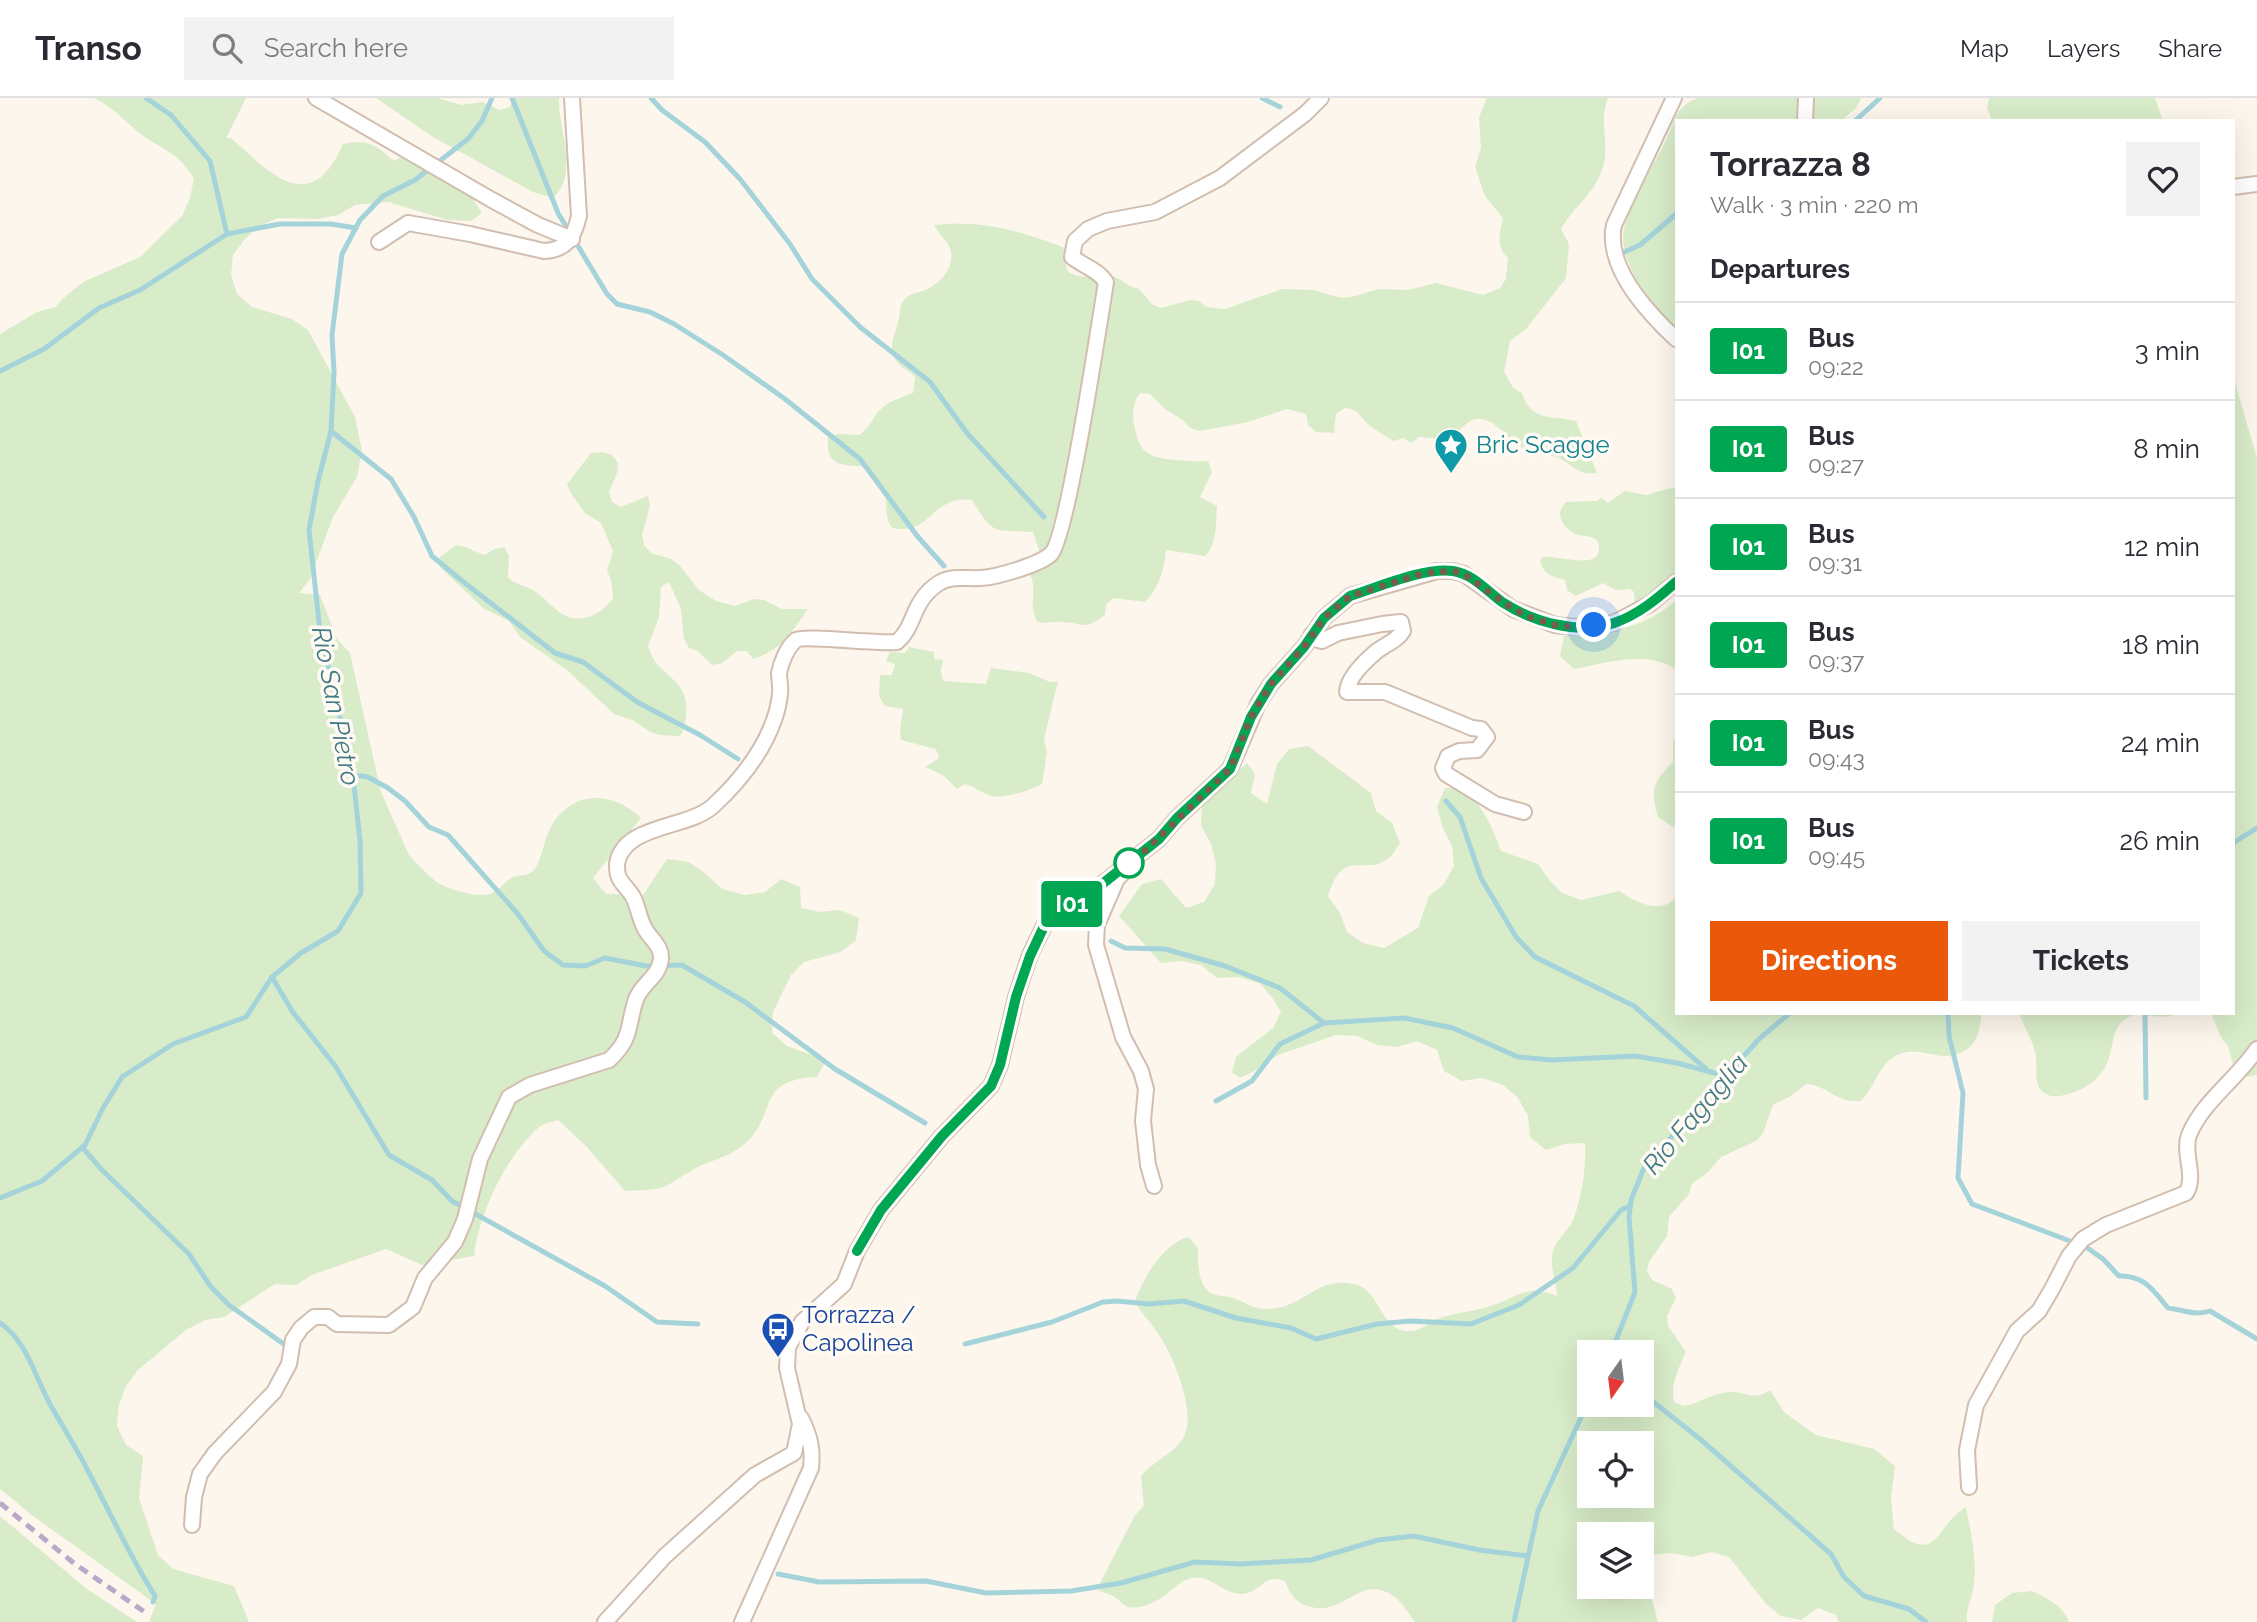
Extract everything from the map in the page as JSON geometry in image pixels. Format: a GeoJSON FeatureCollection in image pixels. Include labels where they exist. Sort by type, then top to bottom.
{"type":"FeatureCollection","features":[{"type":"Feature","properties":{"kind":"street"},"geometry":{"type":"LineString","coordinates":[[316,98],[492,201],[572,239]]}},
{"type":"Feature","properties":{"kind":"street"},"geometry":{"type":"LineString","coordinates":[[379,242],[408,223],[544,251],[566,246],[572,239],[579,216],[572,98]]}},
{"type":"Feature","properties":{"kind":"street"},"geometry":{"type":"LineString","coordinates":[[192,1525],[194,1497],[200,1474],[215,1453],[274,1392],[289,1364],[293,1340],[300,1328],[314,1317],[328,1317],[337,1324],[389,1325],[413,1307],[425,1278],[455,1242],[465,1219],[480,1159],[509,1097],[530,1085],[609,1060],[619,1051],[627,1038],[637,997],[643,986],[657,973],[661,958],[660,948],[644,928],[634,897],[618,875],[617,862],[628,844],[646,832],[686,821],[709,810],[751,766],[774,721],[780,693],[779,673],[785,656],[796,640],[809,637],[837,641],[897,642],[907,634],[911,618],[923,597],[939,584],[951,578],[996,576],[1039,561],[1052,553],[1060,535],[1070,488],[1106,282],[1098,271],[1083,266],[1072,257],[1075,241],[1088,229],[1107,221],[1155,212],[1220,178],[1305,114],[1321,98]]}},
{"type":"Feature","properties":{"kind":"street"},"geometry":{"type":"LineString","coordinates":[[1674,98],[1614,225],[1612,235],[1615,254],[1640,303],[1675,338]]}},
{"type":"Feature","properties":{"kind":"street"},"geometry":{"type":"LineString","coordinates":[[1805,119],[1806,98]]}},
{"type":"Feature","properties":{"kind":"street"},"geometry":{"type":"LineString","coordinates":[[2235,187],[2257,184]]}},
{"type":"Feature","properties":{"kind":"street"},"geometry":{"type":"LineString","coordinates":[[605,1622],[665,1556],[755,1475],[794,1453],[800,1424],[787,1368],[788,1347],[802,1322],[844,1284],[857,1251],[881,1210],[942,1136],[991,1086],[1000,1065],[1016,997],[1030,956],[1046,922],[1060,908],[1082,900],[1159,839],[1177,818],[1230,769],[1258,704],[1324,618],[1350,596],[1437,571],[1464,574],[1513,609],[1555,625],[1574,627],[1614,623],[1650,604],[1675,583]]}},
{"type":"Feature","properties":{"kind":"street"},"geometry":{"type":"LineString","coordinates":[[1312,634],[1322,641],[1338,633],[1401,622],[1403,631],[1400,636],[1377,651],[1350,680],[1347,692],[1385,692],[1472,728],[1481,729],[1487,737],[1477,750],[1459,751],[1448,756],[1443,768],[1446,774],[1494,804],[1524,812]]}},
{"type":"Feature","properties":{"kind":"street"},"geometry":{"type":"LineString","coordinates":[[1140,854],[1117,879],[1097,925],[1096,945],[1123,1037],[1141,1071],[1146,1089],[1143,1121],[1148,1165],[1154,1186]]}},
{"type":"Feature","properties":{"kind":"street"},"geometry":{"type":"LineString","coordinates":[[1969,1486],[1967,1450],[1976,1405],[2017,1331],[2039,1311],[2069,1256],[2083,1239],[2106,1225],[2186,1193],[2191,1186],[2188,1138],[2198,1117],[2257,1049]]}},
{"type":"Feature","properties":{"kind":"street"},"geometry":{"type":"LineString","coordinates":[[743,1622],[811,1468],[811,1438],[798,1411]]}},
{"type":"Feature","properties":{"kind":"green space"},"geometry":{"type":"Polygon","coordinates":[[[94,98],[246,98],[226,138],[231,138],[261,165],[290,182],[304,184],[318,179],[331,166],[343,144],[359,142],[371,144],[394,161],[409,153],[473,199],[482,213],[471,221],[448,220],[388,202],[355,205],[338,215],[318,219],[278,218],[259,226],[233,255],[231,275],[237,294],[252,307],[292,319],[308,330],[355,417],[362,451],[357,477],[333,517],[310,579],[299,593],[320,595],[337,639],[350,653],[381,792],[409,855],[440,884],[459,891],[487,895],[498,890],[513,877],[533,871],[549,831],[557,817],[567,808],[591,798],[604,799],[617,802],[641,818],[593,878],[606,894],[643,895],[667,859],[689,862],[722,889],[745,895],[765,892],[781,879],[800,887],[801,908],[820,912],[840,910],[859,918],[856,940],[841,952],[804,962],[791,975],[773,1012],[772,1033],[787,1046],[826,1060],[817,1077],[798,1079],[776,1090],[757,1129],[748,1141],[736,1150],[663,1187],[625,1191],[586,1146],[558,1120],[545,1124],[526,1140],[505,1170],[488,1204],[474,1256],[422,1265],[386,1249],[312,1275],[296,1285],[275,1284],[224,1317],[205,1320],[186,1330],[138,1370],[126,1386],[119,1405],[117,1426],[126,1445],[143,1456],[139,1498],[158,1555],[173,1569],[234,1586],[249,1622],[149,1622],[156,1604],[33,1516],[0,1489],[0,334],[37,312],[55,307],[85,281],[140,257],[182,216],[190,198],[194,178],[173,155],[94,98]]]}},
{"type":"Feature","properties":{"kind":"green space"},"geometry":{"type":"Polygon","coordinates":[[[376,98],[438,98],[461,105],[482,102],[500,110],[510,107],[513,98],[559,98],[566,151],[565,177],[561,188],[553,198],[533,192],[433,137],[376,98]]]}},
{"type":"Feature","properties":{"kind":"green space"},"geometry":{"type":"Polygon","coordinates":[[[1487,98],[1608,98],[1604,116],[1605,152],[1602,170],[1593,187],[1561,229],[1569,244],[1566,278],[1526,329],[1510,341],[1504,371],[1513,388],[1522,393],[1531,409],[1543,416],[1576,421],[1597,473],[1577,470],[1559,458],[1525,449],[1494,424],[1482,419],[1468,422],[1449,440],[1419,437],[1411,443],[1403,438],[1394,441],[1371,427],[1356,411],[1345,408],[1336,414],[1334,433],[1316,432],[1308,425],[1306,414],[1287,409],[1248,422],[1200,431],[1190,428],[1150,394],[1140,393],[1134,404],[1133,420],[1136,434],[1146,452],[1165,459],[1208,461],[1212,472],[1200,497],[1217,506],[1214,540],[1205,556],[1166,550],[1160,578],[1145,602],[1113,598],[1106,605],[1105,615],[1083,625],[1038,622],[1033,610],[1030,574],[1040,553],[1033,532],[996,529],[985,520],[972,500],[948,503],[916,526],[892,528],[884,490],[874,475],[867,467],[844,465],[833,460],[830,455],[828,437],[838,434],[859,435],[884,406],[913,393],[915,377],[901,366],[892,347],[904,300],[935,284],[948,270],[950,248],[934,225],[985,225],[1063,247],[1068,271],[1096,279],[1099,289],[1108,299],[1114,276],[1139,289],[1152,304],[1161,308],[1190,300],[1199,301],[1206,307],[1225,309],[1282,289],[1313,290],[1341,298],[1379,289],[1408,290],[1436,283],[1483,295],[1500,288],[1506,279],[1508,258],[1500,244],[1503,218],[1485,196],[1475,167],[1481,148],[1479,117],[1487,98]]]}},
{"type":"Feature","properties":{"kind":"green space"},"geometry":{"type":"Polygon","coordinates":[[[1698,98],[1861,98],[1856,108],[1843,119],[1675,119],[1675,327],[1656,307],[1637,280],[1629,265],[1623,235],[1633,202],[1678,112],[1698,98]]]}},
{"type":"Feature","properties":{"kind":"green space"},"geometry":{"type":"Polygon","coordinates":[[[1989,98],[2155,98],[2162,119],[1991,119],[1987,108],[1989,98]]]}},
{"type":"Feature","properties":{"kind":"green space"},"geometry":{"type":"Polygon","coordinates":[[[2235,383],[2257,458],[2257,1075],[2246,1077],[2233,1064],[2228,1046],[2212,1015],[2235,1015],[2235,383]]]}},
{"type":"Feature","properties":{"kind":"green space"},"geometry":{"type":"Polygon","coordinates":[[[591,453],[612,455],[618,463],[609,492],[612,502],[621,507],[648,496],[650,506],[642,535],[644,545],[651,553],[671,559],[680,566],[699,590],[716,601],[735,606],[754,599],[764,600],[782,609],[808,609],[785,640],[772,650],[753,659],[747,651],[737,651],[722,663],[712,665],[698,651],[689,648],[684,639],[681,609],[669,582],[661,587],[659,617],[648,646],[652,657],[679,685],[683,693],[686,715],[680,736],[650,732],[633,720],[614,714],[568,671],[520,637],[509,621],[483,608],[440,567],[440,557],[456,545],[485,555],[504,547],[509,556],[508,577],[511,580],[536,592],[566,616],[579,619],[599,612],[613,598],[607,571],[613,551],[601,523],[585,513],[567,484],[591,453]]]}},
{"type":"Feature","properties":{"kind":"green space"},"geometry":{"type":"Polygon","coordinates":[[[1675,488],[1675,573],[1652,598],[1635,608],[1634,592],[1630,589],[1616,590],[1603,583],[1576,596],[1567,590],[1565,580],[1543,569],[1540,560],[1543,557],[1590,560],[1596,557],[1599,550],[1597,540],[1576,534],[1561,520],[1562,506],[1566,502],[1596,501],[1602,498],[1608,503],[1625,491],[1646,495],[1675,488]]]}},
{"type":"Feature","properties":{"kind":"green space"},"geometry":{"type":"Polygon","coordinates":[[[1675,601],[1675,668],[1664,663],[1639,659],[1574,669],[1560,656],[1564,636],[1624,628],[1664,610],[1675,601]]]}},
{"type":"Feature","properties":{"kind":"green space"},"geometry":{"type":"Polygon","coordinates":[[[909,647],[934,652],[934,659],[943,660],[943,681],[986,684],[991,668],[1029,673],[1050,682],[1058,681],[1044,739],[1047,752],[1042,784],[1018,793],[992,796],[965,784],[957,789],[943,775],[925,767],[938,759],[939,754],[935,749],[901,740],[903,709],[885,706],[879,696],[880,675],[892,675],[895,664],[886,661],[890,652],[905,653],[909,647]]]}},
{"type":"Feature","properties":{"kind":"green space"},"geometry":{"type":"Polygon","coordinates":[[[1675,737],[1675,828],[1658,817],[1654,799],[1657,781],[1673,762],[1675,737]]]}},
{"type":"Feature","properties":{"kind":"green space"},"geometry":{"type":"Polygon","coordinates":[[[1308,746],[1371,793],[1376,811],[1392,823],[1400,843],[1390,857],[1381,863],[1356,865],[1341,871],[1328,896],[1340,913],[1347,932],[1363,943],[1384,948],[1418,928],[1429,896],[1444,884],[1454,866],[1452,846],[1437,807],[1445,788],[1455,788],[1469,795],[1481,808],[1501,851],[1538,864],[1562,893],[1581,900],[1619,891],[1640,903],[1655,906],[1662,906],[1675,899],[1675,1015],[1982,1015],[1977,1037],[1966,1050],[1952,1056],[1913,1051],[1897,1055],[1885,1065],[1860,1101],[1844,1099],[1820,1087],[1806,1084],[1773,1105],[1763,1133],[1756,1141],[1721,1157],[1708,1172],[1692,1184],[1689,1194],[1669,1217],[1667,1236],[1649,1262],[1647,1271],[1652,1280],[1672,1289],[1676,1298],[1667,1316],[1668,1326],[1686,1352],[1674,1382],[1674,1402],[1684,1406],[1720,1393],[1756,1396],[1770,1390],[1784,1412],[1816,1435],[1874,1449],[1895,1466],[1891,1497],[1894,1529],[1919,1545],[1928,1544],[1935,1539],[1966,1507],[1975,1565],[1967,1622],[1839,1622],[1836,1615],[1818,1608],[1801,1620],[1781,1616],[1766,1604],[1729,1557],[1711,1552],[1692,1557],[1672,1553],[1654,1555],[1654,1522],[1577,1522],[1577,1599],[1652,1599],[1658,1622],[1415,1622],[1398,1600],[1384,1591],[1365,1590],[1331,1606],[1311,1607],[1298,1601],[1285,1581],[1277,1579],[1271,1579],[1255,1590],[1242,1594],[1229,1591],[1205,1579],[1192,1578],[1156,1601],[1134,1608],[1125,1606],[1114,1596],[1097,1589],[1135,1515],[1144,1506],[1141,1476],[1177,1446],[1186,1429],[1188,1416],[1182,1385],[1163,1342],[1135,1301],[1149,1272],[1170,1247],[1188,1237],[1198,1248],[1202,1281],[1209,1292],[1215,1295],[1230,1297],[1255,1308],[1278,1308],[1329,1285],[1354,1284],[1370,1294],[1393,1326],[1412,1331],[1435,1320],[1497,1304],[1528,1291],[1557,1296],[1552,1266],[1553,1252],[1575,1216],[1580,1196],[1585,1143],[1565,1144],[1546,1150],[1530,1137],[1528,1116],[1518,1098],[1503,1085],[1482,1078],[1462,1081],[1444,1071],[1437,1050],[1417,1041],[1397,1047],[1377,1045],[1357,1036],[1336,1035],[1278,1055],[1261,1068],[1240,1078],[1232,1072],[1236,1057],[1273,1028],[1281,1012],[1272,997],[1259,983],[1238,977],[1217,978],[1201,965],[1181,961],[1161,963],[1119,916],[1142,884],[1161,879],[1186,908],[1204,902],[1215,884],[1216,864],[1211,844],[1201,826],[1202,805],[1247,763],[1255,774],[1251,793],[1267,804],[1277,764],[1289,749],[1308,746]]]}},
{"type":"Feature","properties":{"kind":"green space"},"geometry":{"type":"Polygon","coordinates":[[[2020,1015],[2138,1015],[2127,1018],[2117,1028],[2108,1060],[2099,1076],[2086,1087],[2069,1094],[2050,1096],[2040,1088],[2032,1041],[2020,1015]]]}},
{"type":"Feature","properties":{"kind":"green space"},"geometry":{"type":"Polygon","coordinates":[[[2138,1015],[2174,1015],[2165,1017],[2138,1015]]]}},
{"type":"Feature","properties":{"kind":"green space"},"geometry":{"type":"Polygon","coordinates":[[[0,1516],[87,1589],[137,1622],[0,1622],[0,1516]]]}},
{"type":"Feature","properties":{"kind":"green space"},"geometry":{"type":"Polygon","coordinates":[[[2032,1591],[2059,1607],[2069,1622],[1992,1622],[1995,1605],[2012,1593],[2032,1591]]]}},
{"type":"Feature","properties":{"kind":"waterway"},"geometry":{"type":"LineString","coordinates":[[146,98],[171,115],[210,161],[227,234]]}},
{"type":"Feature","properties":{"kind":"waterway","name":"Rio San Pietro"},"geometry":{"type":"LineString","coordinates":[[0,1198],[42,1181],[85,1145],[122,1077],[173,1044],[246,1017],[272,977],[301,953],[338,931],[361,893],[360,841],[353,775],[320,631],[309,530],[331,431],[334,372],[332,335],[342,254],[360,220],[383,196],[415,180],[468,139],[482,121],[492,98]]}},
{"type":"Feature","properties":{"kind":"waterway"},"geometry":{"type":"LineString","coordinates":[[512,98],[558,213],[607,294],[617,304],[650,312],[674,324],[723,355],[785,399],[860,459],[918,537],[944,566]]}},
{"type":"Feature","properties":{"kind":"waterway"},"geometry":{"type":"LineString","coordinates":[[651,98],[662,110],[705,142],[740,179],[790,244],[812,279],[860,327],[930,382],[967,433],[1044,517]]}},
{"type":"Feature","properties":{"kind":"waterway"},"geometry":{"type":"LineString","coordinates":[[1262,98],[1280,107]]}},
{"type":"Feature","properties":{"kind":"waterway"},"geometry":{"type":"LineString","coordinates":[[1857,119],[1880,98]]}},
{"type":"Feature","properties":{"kind":"waterway"},"geometry":{"type":"LineString","coordinates":[[1622,253],[1640,245],[1675,215]]}},
{"type":"Feature","properties":{"kind":"waterway"},"geometry":{"type":"LineString","coordinates":[[0,371],[44,349],[99,308],[140,290],[227,234],[280,224],[331,224],[356,228]]}},
{"type":"Feature","properties":{"kind":"waterway"},"geometry":{"type":"LineString","coordinates":[[331,431],[391,479],[414,517],[432,556],[461,580],[555,653],[583,662],[637,702],[700,735],[738,759]]}},
{"type":"Feature","properties":{"kind":"waterway"},"geometry":{"type":"LineString","coordinates":[[353,775],[368,777],[388,788],[405,801],[429,827],[448,835],[518,914],[544,951],[563,965],[585,966],[605,958],[646,966],[682,965],[745,1002],[835,1069],[925,1123]]}},
{"type":"Feature","properties":{"kind":"waterway"},"geometry":{"type":"LineString","coordinates":[[1446,801],[1460,817],[1481,878],[1516,937],[1535,957],[1634,1006],[1706,1069]]}},
{"type":"Feature","properties":{"kind":"waterway","name":"Rio Fagaglia"},"geometry":{"type":"LineString","coordinates":[[2235,842],[2257,828]]}},
{"type":"Feature","properties":{"kind":"waterway"},"geometry":{"type":"LineString","coordinates":[[1111,941],[1125,948],[1165,949],[1225,966],[1280,988],[1324,1023],[1404,1018],[1453,1028],[1518,1057],[1552,1060],[1635,1056],[1677,1063],[1726,1076]]}},
{"type":"Feature","properties":{"kind":"waterway"},"geometry":{"type":"LineString","coordinates":[[272,977],[292,1011],[336,1067],[389,1155],[432,1180],[452,1201],[605,1286],[657,1322],[698,1324]]}},
{"type":"Feature","properties":{"kind":"waterway","name":"Rio Fagaglia"},"geometry":{"type":"LineString","coordinates":[[1616,1340],[1635,1292],[1629,1217],[1631,1200],[1644,1168],[1759,1039],[1788,1015]]}},
{"type":"Feature","properties":{"kind":"waterway"},"geometry":{"type":"LineString","coordinates":[[1948,1015],[1949,1036],[1963,1093],[1958,1178],[1972,1204],[2086,1247],[2103,1259],[2119,1276],[2142,1281],[2168,1308],[2195,1313],[2210,1311],[2257,1339]]}},
{"type":"Feature","properties":{"kind":"waterway"},"geometry":{"type":"LineString","coordinates":[[2145,1015],[2146,1098]]}},
{"type":"Feature","properties":{"kind":"waterway"},"geometry":{"type":"LineString","coordinates":[[1216,1101],[1252,1081],[1280,1044],[1324,1023]]}},
{"type":"Feature","properties":{"kind":"waterway"},"geometry":{"type":"LineString","coordinates":[[82,1147],[102,1170],[189,1254],[211,1287],[229,1305],[285,1345]]}},
{"type":"Feature","properties":{"kind":"waterway"},"geometry":{"type":"LineString","coordinates":[[965,1344],[1052,1322],[1103,1302],[1117,1301],[1149,1304],[1184,1301],[1236,1318],[1291,1328],[1316,1339],[1377,1324],[1410,1321],[1471,1324],[1519,1305],[1573,1268],[1621,1210],[1630,1206]]}},
{"type":"Feature","properties":{"kind":"waterway"},"geometry":{"type":"LineString","coordinates":[[0,1323],[24,1349],[50,1404],[155,1596],[153,1602]]}},
{"type":"Feature","properties":{"kind":"waterway"},"geometry":{"type":"LineString","coordinates":[[1654,1403],[1700,1439],[1831,1554],[1844,1577],[1864,1596],[1909,1609],[1926,1622]]}},
{"type":"Feature","properties":{"kind":"waterway","name":"Rio Fagaglia"},"geometry":{"type":"LineString","coordinates":[[1514,1622],[1538,1511],[1581,1418]]}},
{"type":"Feature","properties":{"kind":"waterway"},"geometry":{"type":"LineString","coordinates":[[778,1574],[819,1582],[926,1581],[986,1593],[1071,1591],[1121,1583],[1195,1562],[1240,1564],[1311,1560],[1378,1540],[1414,1536],[1479,1550],[1528,1556]]}},
{"type":"Feature","properties":{"kind":"railway"},"geometry":{"type":"LineString","coordinates":[[0,1503],[75,1564],[149,1615]]}},
{"type":"Feature","properties":{"kind":"bus line","name":"I01"},"geometry":{"type":"LineString","coordinates":[[857,1251],[881,1210],[942,1136],[991,1086],[1000,1065],[1016,997],[1030,956],[1046,922],[1060,908],[1082,900],[1159,839],[1177,818],[1230,769],[1251,717],[1271,684],[1304,647],[1324,618],[1350,596],[1424,573],[1453,571],[1464,574],[1513,609],[1532,618],[1574,627],[1614,623],[1650,604],[1675,583]]}},
{"type":"Feature","properties":{"kind":"place","name":"Bric Scagge"},"geometry":{"type":"Point","coordinates":[1451,475]}},
{"type":"Feature","properties":{"kind":"place","name":"Torrazza / Capolinea"},"geometry":{"type":"Point","coordinates":[778,1359]}},
{"type":"Feature","properties":{"kind":"route"},"geometry":{"type":"LineString","coordinates":[[1129,863],[1129,866],[1230,769],[1251,717],[1271,684],[1304,647],[1324,618],[1350,596],[1424,573],[1453,571],[1464,574],[1513,609],[1532,618],[1555,625],[1594,625]]}}]}
